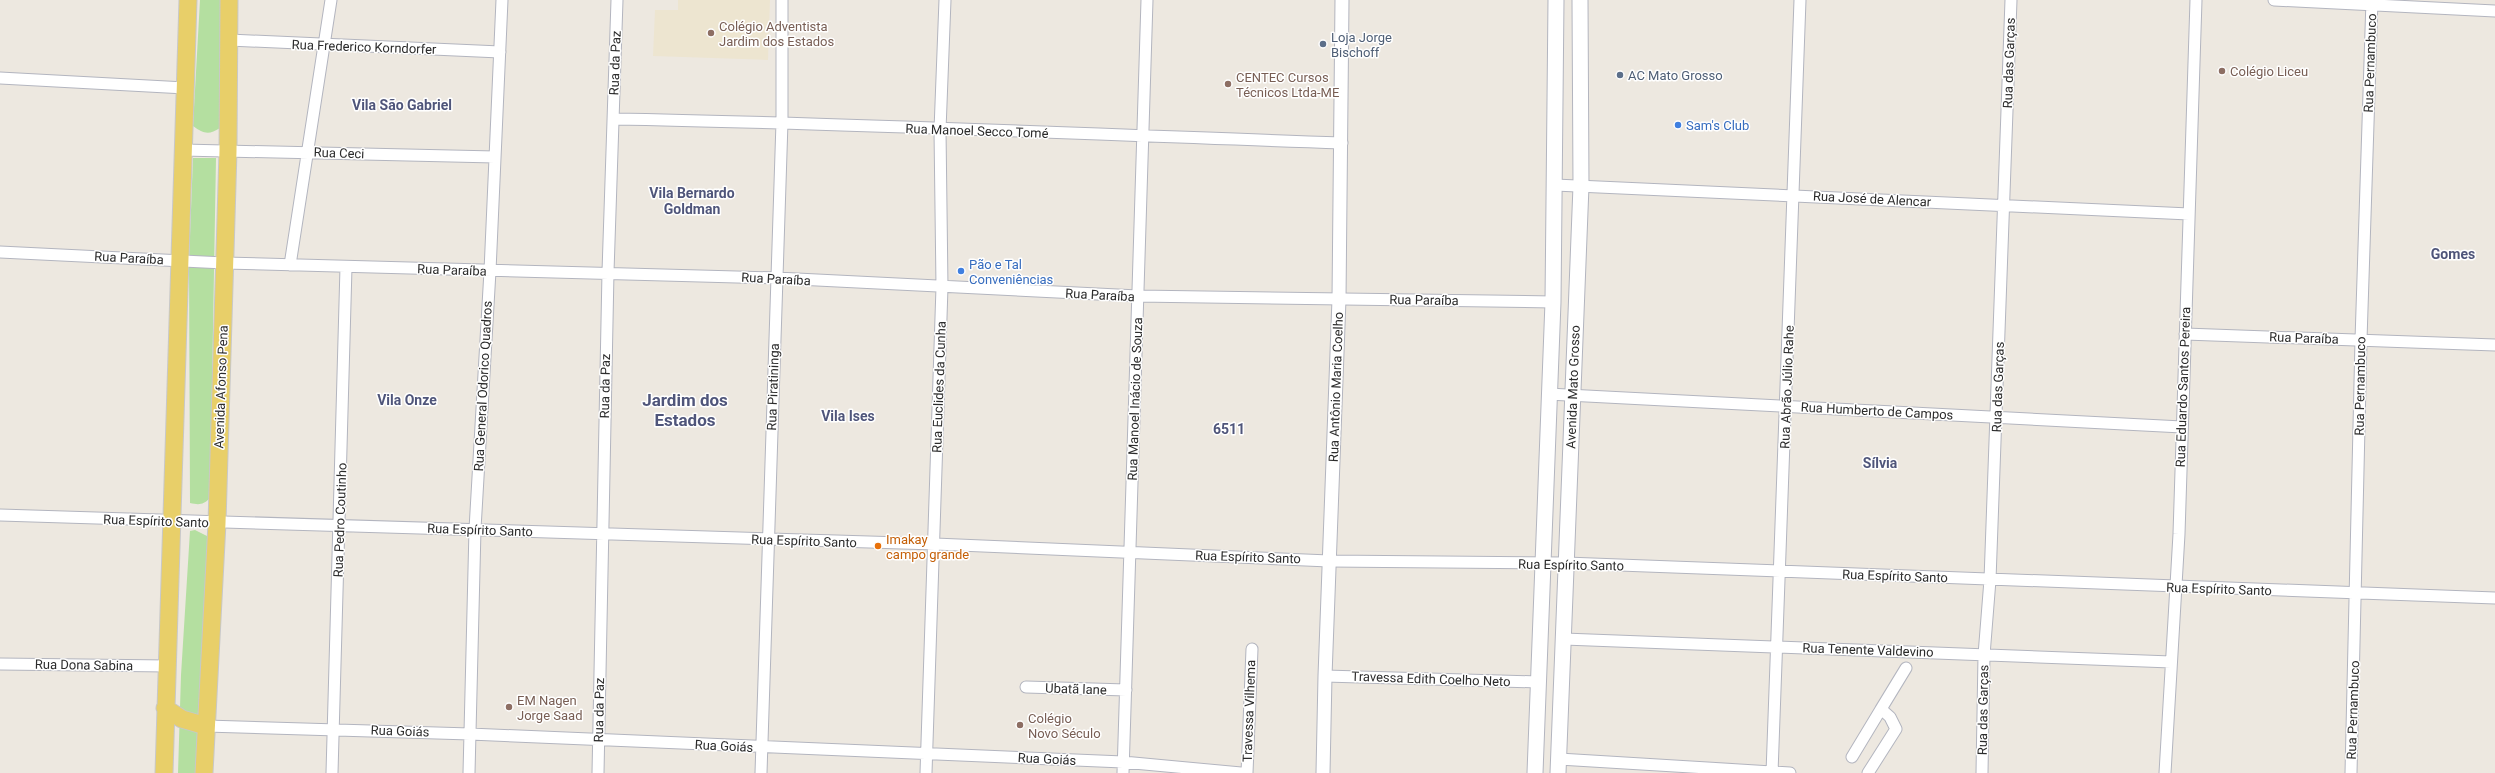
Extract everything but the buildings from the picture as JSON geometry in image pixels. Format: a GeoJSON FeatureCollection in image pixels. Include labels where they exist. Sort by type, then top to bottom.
{"type":"FeatureCollection","features":[{"type":"Feature","properties":{"kind":"main road"},"geometry":{"type":"LineString","coordinates":[[164,773],[188,0]]}},
{"type":"Feature","properties":{"kind":"main road","name":"Avenida Afonso Pena"},"geometry":{"type":"LineString","coordinates":[[204,773],[216,523],[228,151],[229,0]]}},
{"type":"Feature","properties":{"kind":"main road","name":"Avenida Mato Grosso"},"geometry":{"type":"LineString","coordinates":[[1536,773],[1548,394],[1553,302],[1556,185],[1556,0]]}},
{"type":"Feature","properties":{"kind":"main road","name":"Avenida Mato Grosso"},"geometry":{"type":"LineString","coordinates":[[1557,769],[1564,639],[1581,186],[1580,0]]}},
{"type":"Feature","properties":{"kind":"main road"},"geometry":{"type":"LineString","coordinates":[[165,708],[182,719],[206,726]]}},
{"type":"Feature","properties":{"kind":"street"},"geometry":{"type":"LineString","coordinates":[[290,264],[331,0]]}},
{"type":"Feature","properties":{"kind":"street","name":"Rua General Odorico Quadros"},"geometry":{"type":"LineString","coordinates":[[470,773],[475,529],[490,271],[502,0]]}},
{"type":"Feature","properties":{"kind":"street","name":"Rua da Paz"},"geometry":{"type":"LineString","coordinates":[[598,773],[608,272],[616,0]]}},
{"type":"Feature","properties":{"kind":"street","name":"Rua Piratininga"},"geometry":{"type":"LineString","coordinates":[[761,773],[767,540],[782,122],[782,0]]}},
{"type":"Feature","properties":{"kind":"street","name":"Rua Euclides da Cunha"},"geometry":{"type":"LineString","coordinates":[[926,773],[942,287],[940,130],[945,0]]}},
{"type":"Feature","properties":{"kind":"street","name":"Rua Manoel Inácio de Souza"},"geometry":{"type":"LineString","coordinates":[[1123,768],[1147,0]]}},
{"type":"Feature","properties":{"kind":"street","name":"Rua Antônio Maria Coelho"},"geometry":{"type":"LineString","coordinates":[[1323,773],[1324,676],[1339,299],[1342,143],[1342,0]]}},
{"type":"Feature","properties":{"kind":"street","name":"Rua Abrão Júlio Rahe"},"geometry":{"type":"LineString","coordinates":[[1772,772],[1800,0]]}},
{"type":"Feature","properties":{"kind":"street","name":"Rua das Garças"},"geometry":{"type":"LineString","coordinates":[[1982,773],[1984,655],[1990,580],[1997,416],[2011,0]]}},
{"type":"Feature","properties":{"kind":"street","name":"Rua Eduardo Santos Pereira"},"geometry":{"type":"LineString","coordinates":[[2165,773],[2182,427],[2196,0]]}},
{"type":"Feature","properties":{"kind":"street"},"geometry":{"type":"LineString","coordinates":[[2274,0],[2372,3],[2495,11]]}},
{"type":"Feature","properties":{"kind":"street","name":"Rua Pernambuco"},"geometry":{"type":"LineString","coordinates":[[2351,773],[2357,593],[2360,340],[2372,3]]}},
{"type":"Feature","properties":{"kind":"street","name":"Rua Frederico Korndorfer"},"geometry":{"type":"LineString","coordinates":[[229,40],[324,46],[500,52]]}},
{"type":"Feature","properties":{"kind":"street"},"geometry":{"type":"LineString","coordinates":[[0,78],[185,88]]}},
{"type":"Feature","properties":{"kind":"street","name":"Rua Manoel Secco Tomé"},"geometry":{"type":"LineString","coordinates":[[613,119],[782,122],[940,130],[1342,143]]}},
{"type":"Feature","properties":{"kind":"street","name":"Rua Ceci"},"geometry":{"type":"LineString","coordinates":[[183,150],[495,157]]}},
{"type":"Feature","properties":{"kind":"street","name":"Rua José de Alencar"},"geometry":{"type":"LineString","coordinates":[[1556,185],[2189,214]]}},
{"type":"Feature","properties":{"kind":"street","name":"Rua Paraíba"},"geometry":{"type":"LineString","coordinates":[[0,252],[224,263],[490,271],[608,272],[777,278],[1138,296],[1553,302]]}},
{"type":"Feature","properties":{"kind":"street","name":"Rua Pedro Coutinho"},"geometry":{"type":"LineString","coordinates":[[332,773],[346,267]]}},
{"type":"Feature","properties":{"kind":"street","name":"Rua Paraíba"},"geometry":{"type":"LineString","coordinates":[[2185,334],[2495,345]]}},
{"type":"Feature","properties":{"kind":"street","name":"Rua Humberto de Campos"},"geometry":{"type":"LineString","coordinates":[[1548,394],[1786,407],[1997,416],[2182,427]]}},
{"type":"Feature","properties":{"kind":"street","name":"Rua Espírito Santo"},"geometry":{"type":"LineString","coordinates":[[0,515],[216,523],[475,529],[767,540],[934,544],[1329,561],[1542,564],[1566,563],[1780,573],[2495,598]]}},
{"type":"Feature","properties":{"kind":"street","name":"Rua Tenente Valdevino"},"geometry":{"type":"LineString","coordinates":[[1564,639],[2171,662]]}},
{"type":"Feature","properties":{"kind":"street","name":"Travessa Vilhema"},"geometry":{"type":"LineString","coordinates":[[1247,773],[1252,650]]}},
{"type":"Feature","properties":{"kind":"street","name":"Rua Dona Sabina"},"geometry":{"type":"LineString","coordinates":[[0,664],[168,666]]}},
{"type":"Feature","properties":{"kind":"street"},"geometry":{"type":"LineString","coordinates":[[1852,757],[1906,668]]}},
{"type":"Feature","properties":{"kind":"street","name":"Travessa Edith Coelho Neto"},"geometry":{"type":"LineString","coordinates":[[1324,676],[1538,682]]}},
{"type":"Feature","properties":{"kind":"street","name":"Ubatã lane"},"geometry":{"type":"LineString","coordinates":[[1026,687],[1126,690]]}},
{"type":"Feature","properties":{"kind":"street"},"geometry":{"type":"LineString","coordinates":[[1868,773],[1896,729],[1890,716],[1881,709]]}},
{"type":"Feature","properties":{"kind":"street","name":"Rua Goiás"},"geometry":{"type":"LineString","coordinates":[[206,726],[470,734],[926,754],[1123,768],[1242,773]]}},
{"type":"Feature","properties":{"kind":"street"},"geometry":{"type":"LineString","coordinates":[[1557,769],[1790,773]]}},
{"type":"Feature","properties":{"kind":"shaded area","name":"Colégio Adventista Jardim dos Estados"},"geometry":{"type":"Polygon","coordinates":[[[678,0],[770,0],[768,60],[653,56],[655,10],[678,10],[678,0]]]}},
{"type":"Feature","properties":{"kind":"green space"},"geometry":{"type":"Polygon","coordinates":[[[200,0],[224,0],[220,128],[210,133],[200,131],[193,126],[200,0]]]}},
{"type":"Feature","properties":{"kind":"green space"},"geometry":{"type":"Polygon","coordinates":[[[193,158],[216,158],[210,498],[203,503],[198,504],[190,503],[189,262],[193,158]]]}},
{"type":"Feature","properties":{"kind":"green space"},"geometry":{"type":"Polygon","coordinates":[[[195,530],[207,536],[207,623],[202,773],[178,773],[181,675],[190,531],[195,530]]]}},
{"type":"Feature","properties":{"kind":"place","name":"Colégio Adventista Jardim dos Estados"},"geometry":{"type":"Point","coordinates":[711,33]}},
{"type":"Feature","properties":{"kind":"place","name":"Loja Jorge Bischoff"},"geometry":{"type":"Point","coordinates":[1323,44]}},
{"type":"Feature","properties":{"kind":"place","name":"Colégio Liceu"},"geometry":{"type":"Point","coordinates":[2222,71]}},
{"type":"Feature","properties":{"kind":"place","name":"AC Mato Grosso"},"geometry":{"type":"Point","coordinates":[1620,75]}},
{"type":"Feature","properties":{"kind":"place","name":"CENTEC Cursos Técnicos Ltda-ME"},"geometry":{"type":"Point","coordinates":[1228,84]}},
{"type":"Feature","properties":{"kind":"place","name":"Sam's Club"},"geometry":{"type":"Point","coordinates":[1678,125]}},
{"type":"Feature","properties":{"kind":"place","name":"Pão e Tal Conveniências"},"geometry":{"type":"Point","coordinates":[961,271]}},
{"type":"Feature","properties":{"kind":"place","name":"Imakay campo grande"},"geometry":{"type":"Point","coordinates":[878,546]}},
{"type":"Feature","properties":{"kind":"place","name":"EM Nagen Jorge Saad"},"geometry":{"type":"Point","coordinates":[509,707]}},
{"type":"Feature","properties":{"kind":"place","name":"Colégio Novo Século"},"geometry":{"type":"Point","coordinates":[1020,725]}},
{"type":"Feature","properties":{"kind":"district","name":"Vila São Gabriel"},"geometry":{"type":"Point","coordinates":[402,105]}},
{"type":"Feature","properties":{"kind":"district","name":"Vila Bernardo Goldman"},"geometry":{"type":"Point","coordinates":[692,202]}},
{"type":"Feature","properties":{"kind":"district","name":"Gomes"},"geometry":{"type":"Point","coordinates":[2453,254]}},
{"type":"Feature","properties":{"kind":"district","name":"Vila Onze"},"geometry":{"type":"Point","coordinates":[407,400]}},
{"type":"Feature","properties":{"kind":"district","name":"Jardim dos Estados"},"geometry":{"type":"Point","coordinates":[685,410]}},
{"type":"Feature","properties":{"kind":"district","name":"Vila Ises"},"geometry":{"type":"Point","coordinates":[848,416]}},
{"type":"Feature","properties":{"kind":"district","name":"6511"},"geometry":{"type":"Point","coordinates":[1229,429]}},
{"type":"Feature","properties":{"kind":"district","name":"Sílvia"},"geometry":{"type":"Point","coordinates":[1880,463]}}]}
